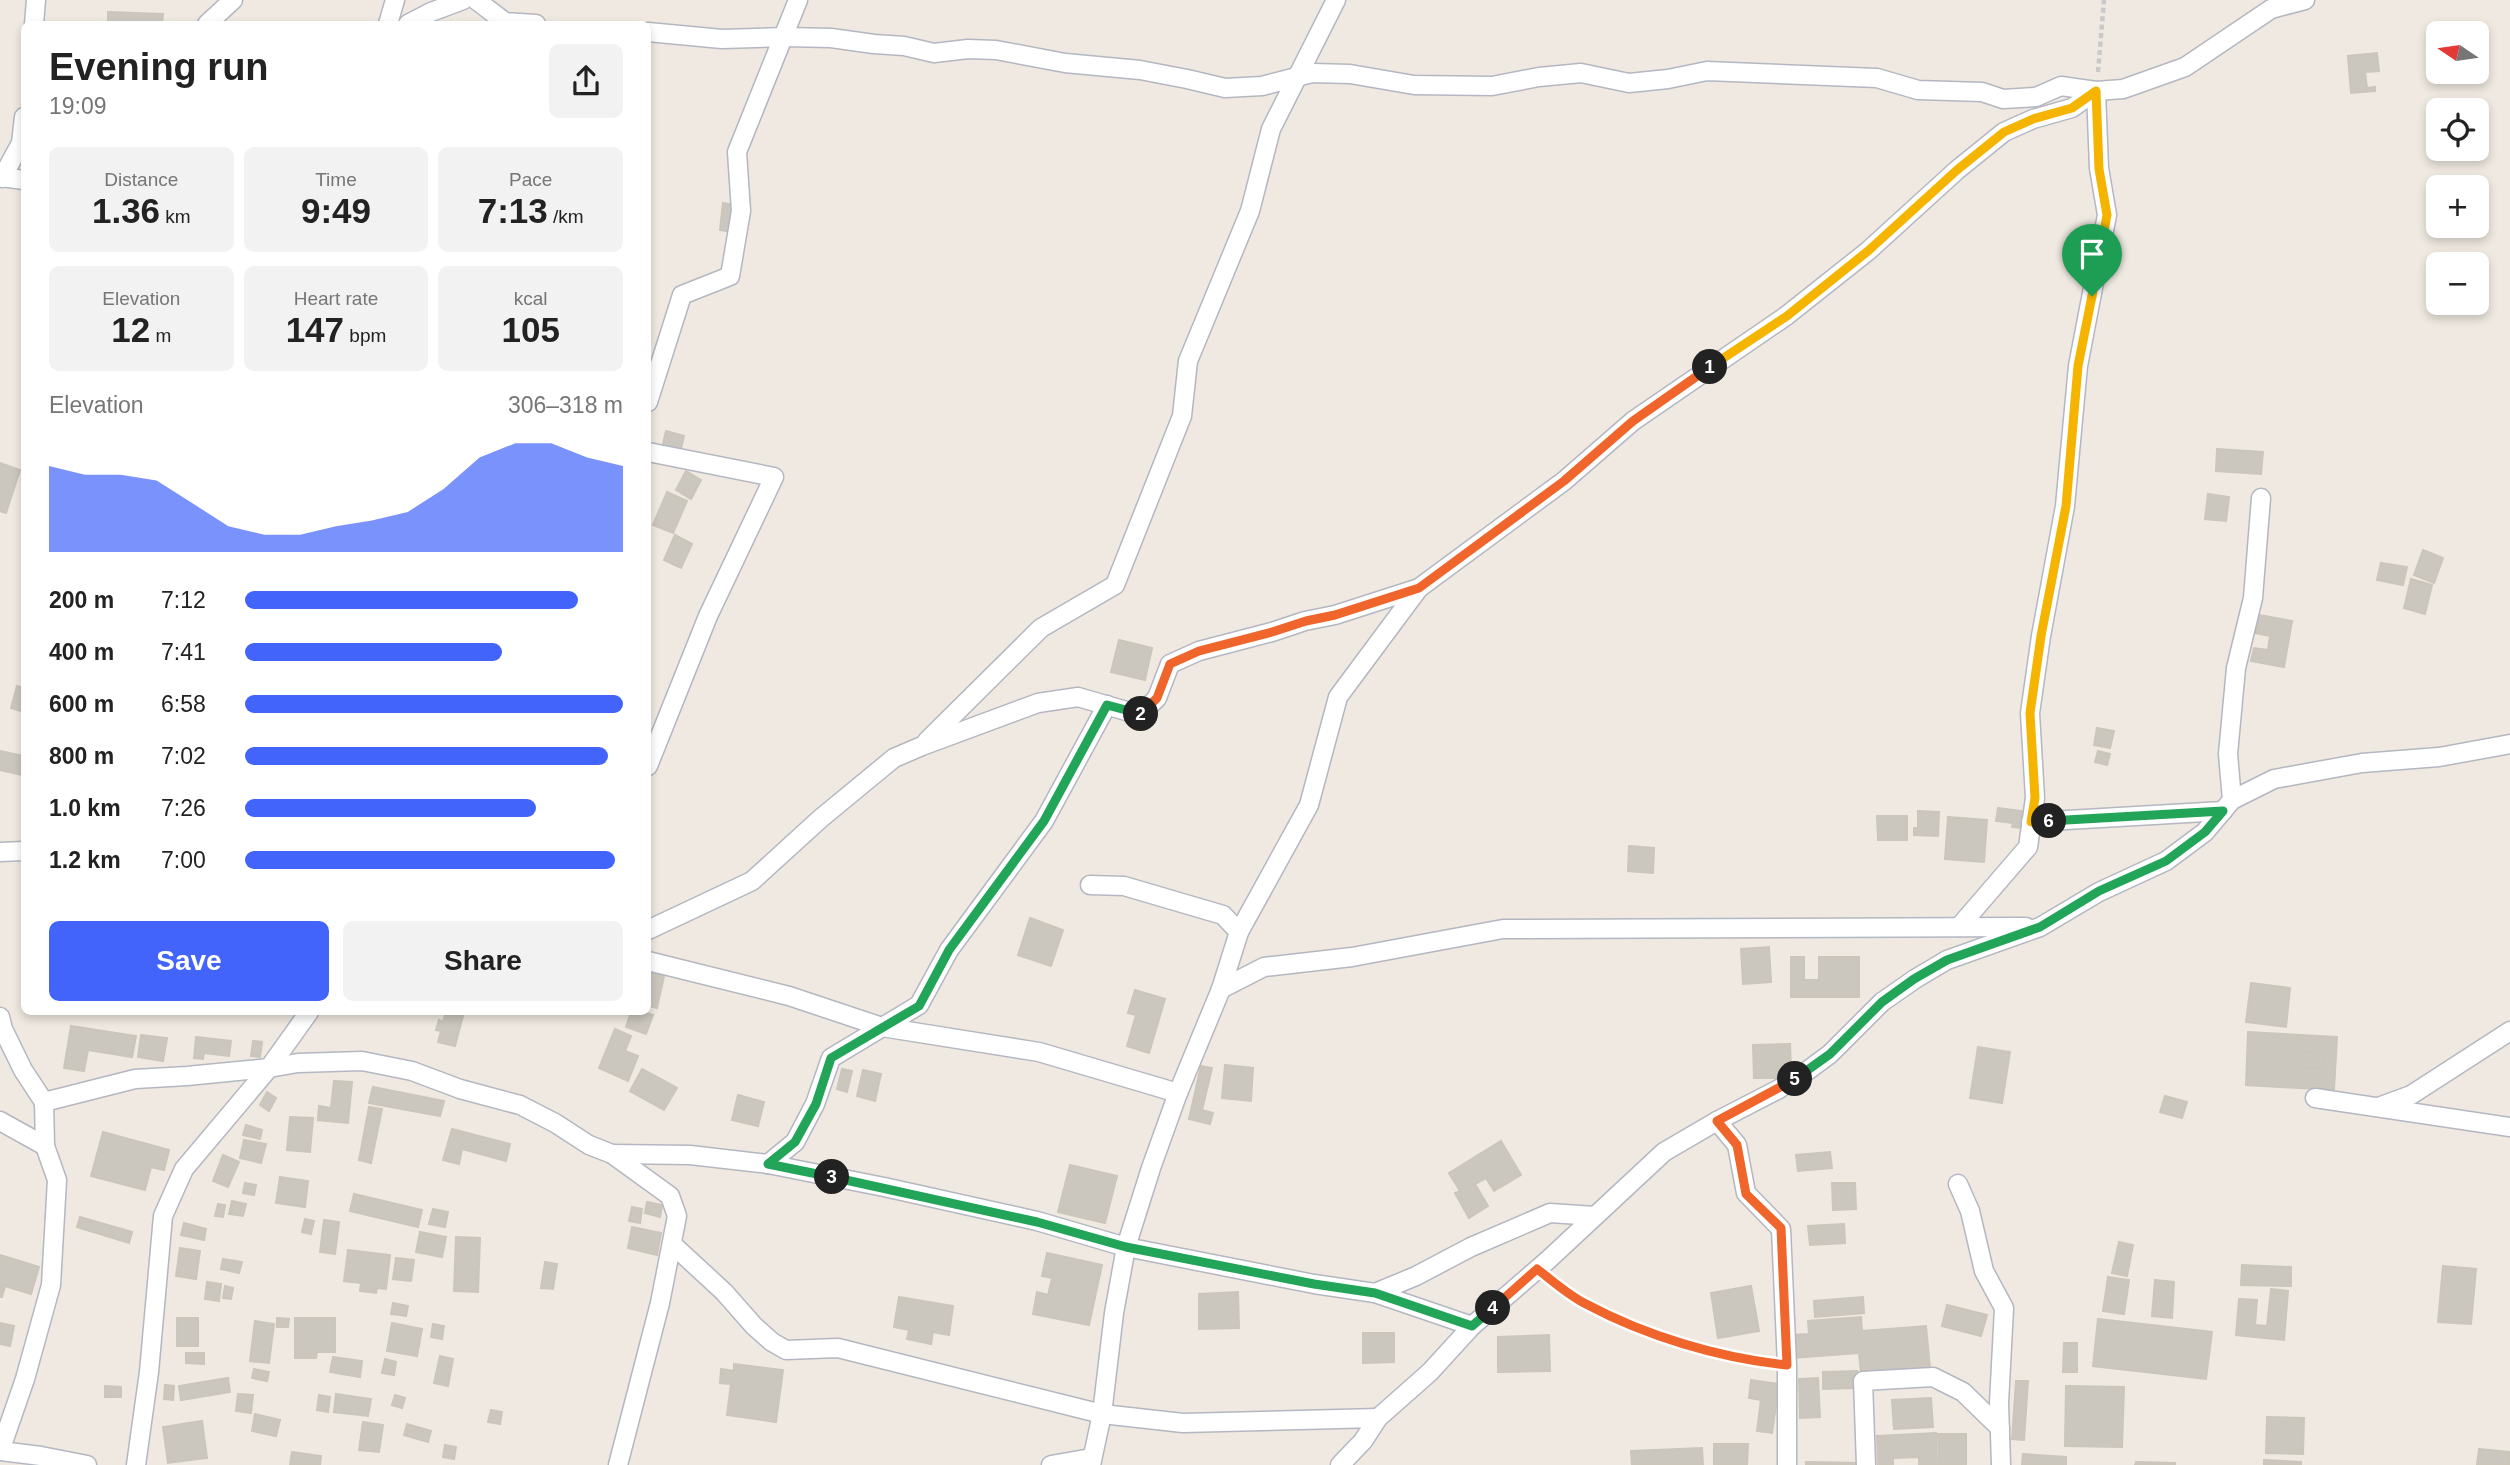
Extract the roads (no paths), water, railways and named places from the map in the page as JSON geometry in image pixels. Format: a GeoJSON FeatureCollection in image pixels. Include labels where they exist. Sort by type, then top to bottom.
{"type":"FeatureCollection","features":[{"type":"Feature","properties":{"kind":"street"},"geometry":{"type":"LineString","coordinates":[[34,21],[36,0]]}},
{"type":"Feature","properties":{"kind":"street"},"geometry":{"type":"LineString","coordinates":[[210,21],[233,0]]}},
{"type":"Feature","properties":{"kind":"street"},"geometry":{"type":"LineString","coordinates":[[389,21],[395,0]]}},
{"type":"Feature","properties":{"kind":"street"},"geometry":{"type":"LineString","coordinates":[[414,21],[463,0]]}},
{"type":"Feature","properties":{"kind":"street"},"geometry":{"type":"LineString","coordinates":[[477,0],[504,21]]}},
{"type":"Feature","properties":{"kind":"street"},"geometry":{"type":"LineString","coordinates":[[651,393],[682,295],[730,276],[741,211],[737,152],[798,0]]}},
{"type":"Feature","properties":{"kind":"street"},"geometry":{"type":"LineString","coordinates":[[922,746],[1041,628],[1115,584],[1182,416],[1188,360],[1250,211],[1272,129],[1336,0]]}},
{"type":"Feature","properties":{"kind":"street"},"geometry":{"type":"LineString","coordinates":[[651,32],[722,39],[831,38],[904,46],[934,53],[968,49],[996,50],[1065,63],[1140,70],[1225,88],[1262,86],[1312,73],[1350,74],[1414,85],[1492,86],[1539,77],[1581,73],[1629,83],[1707,71],[1877,78],[1918,90],[1982,92],[2003,99],[2036,97],[2061,86],[2096,91],[2123,89],[2185,67],[2271,9],[2305,0]]}},
{"type":"Feature","properties":{"kind":"street"},"geometry":{"type":"LineString","coordinates":[[1051,1465],[1091,1462],[1102,1414],[1114,1313],[1126,1247],[1178,1093],[1221,989],[1239,932],[1309,805],[1338,697],[1419,588],[1564,481],[1633,421],[1787,316],[1868,251],[1957,170],[2004,132],[2033,119],[2072,108],[2096,91]]}},
{"type":"Feature","properties":{"kind":"street"},"geometry":{"type":"LineString","coordinates":[[1959,927],[2028,847],[2035,798],[2030,713],[2041,636],[2066,506],[2078,366],[2107,215],[2099,169],[2096,91]]}},
{"type":"Feature","properties":{"kind":"street"},"geometry":{"type":"LineString","coordinates":[[21,144],[1,177],[21,180]]}},
{"type":"Feature","properties":{"kind":"street"},"geometry":{"type":"LineString","coordinates":[[651,453],[774,477],[708,616],[651,758]]}},
{"type":"Feature","properties":{"kind":"street"},"geometry":{"type":"LineString","coordinates":[[2227,805],[2228,754],[2235,680],[2253,598],[2261,498]]}},
{"type":"Feature","properties":{"kind":"street"},"geometry":{"type":"LineString","coordinates":[[651,929],[752,881],[820,819],[894,758],[1038,703],[1078,697],[1140,715],[1157,698],[1170,664],[1199,651],[1356,609],[1419,588]]}},
{"type":"Feature","properties":{"kind":"street"},"geometry":{"type":"LineString","coordinates":[[768,1164],[795,1142],[816,1104],[831,1058],[919,1006],[949,950],[1044,821],[1107,705]]}},
{"type":"Feature","properties":{"kind":"street"},"geometry":{"type":"LineString","coordinates":[[1340,1465],[1363,1441],[1378,1418],[1430,1372],[1472,1326],[1664,1152],[1779,1089],[1807,1070],[1830,1054],[1882,1002],[1914,979],[1947,960],[2040,927],[2099,891],[2166,861],[2205,832],[2227,805],[2274,779],[2362,763],[2439,757],[2510,744]]}},
{"type":"Feature","properties":{"kind":"street"},"geometry":{"type":"LineString","coordinates":[[2031,822],[2227,805]]}},
{"type":"Feature","properties":{"kind":"street"},"geometry":{"type":"LineString","coordinates":[[0,852],[21,851]]}},
{"type":"Feature","properties":{"kind":"street"},"geometry":{"type":"LineString","coordinates":[[1090,885],[1124,886],[1223,915],[1239,932]]}},
{"type":"Feature","properties":{"kind":"street"},"geometry":{"type":"LineString","coordinates":[[1221,989],[1264,967],[1352,957],[1503,929],[2040,927]]}},
{"type":"Feature","properties":{"kind":"street"},"geometry":{"type":"LineString","coordinates":[[651,962],[789,996],[882,1027],[1039,1052],[1178,1093]]}},
{"type":"Feature","properties":{"kind":"street"},"geometry":{"type":"LineString","coordinates":[[136,1465],[149,1372],[163,1216],[184,1169],[269,1068],[307,1015]]}},
{"type":"Feature","properties":{"kind":"street"},"geometry":{"type":"LineString","coordinates":[[0,1017],[23,1070],[44,1102],[45,1146],[57,1180],[51,1285],[25,1379],[0,1451],[87,1465]]}},
{"type":"Feature","properties":{"kind":"street"},"geometry":{"type":"LineString","coordinates":[[2378,1107],[2411,1095],[2510,1031]]}},
{"type":"Feature","properties":{"kind":"street"},"geometry":{"type":"LineString","coordinates":[[44,1102],[135,1079],[269,1068],[298,1063],[362,1061],[412,1070],[460,1089],[520,1105],[589,1145],[612,1154],[670,1195],[677,1216],[660,1303],[618,1465]]}},
{"type":"Feature","properties":{"kind":"street"},"geometry":{"type":"LineString","coordinates":[[2315,1098],[2510,1127]]}},
{"type":"Feature","properties":{"kind":"street"},"geometry":{"type":"LineString","coordinates":[[0,1121],[45,1146]]}},
{"type":"Feature","properties":{"kind":"street"},"geometry":{"type":"LineString","coordinates":[[1717,1121],[1737,1145],[1746,1194],[1781,1228],[1787,1365],[1787,1465]]}},
{"type":"Feature","properties":{"kind":"street"},"geometry":{"type":"LineString","coordinates":[[612,1154],[690,1155],[768,1164],[884,1187],[1024,1219],[1126,1247],[1314,1284],[1375,1293],[1472,1326]]}},
{"type":"Feature","properties":{"kind":"street"},"geometry":{"type":"LineString","coordinates":[[1958,1184],[1970,1211],[1984,1271],[2004,1308],[1999,1403],[2001,1465]]}},
{"type":"Feature","properties":{"kind":"street"},"geometry":{"type":"LineString","coordinates":[[1375,1293],[1550,1213],[1595,1216]]}},
{"type":"Feature","properties":{"kind":"street"},"geometry":{"type":"LineString","coordinates":[[672,1244],[724,1292],[763,1334],[786,1350],[838,1348],[1102,1414],[1183,1423],[1378,1418]]}},
{"type":"Feature","properties":{"kind":"street"},"geometry":{"type":"LineString","coordinates":[[1866,1465],[1863,1381],[1933,1377],[1963,1392],[2000,1428]]}}]}
